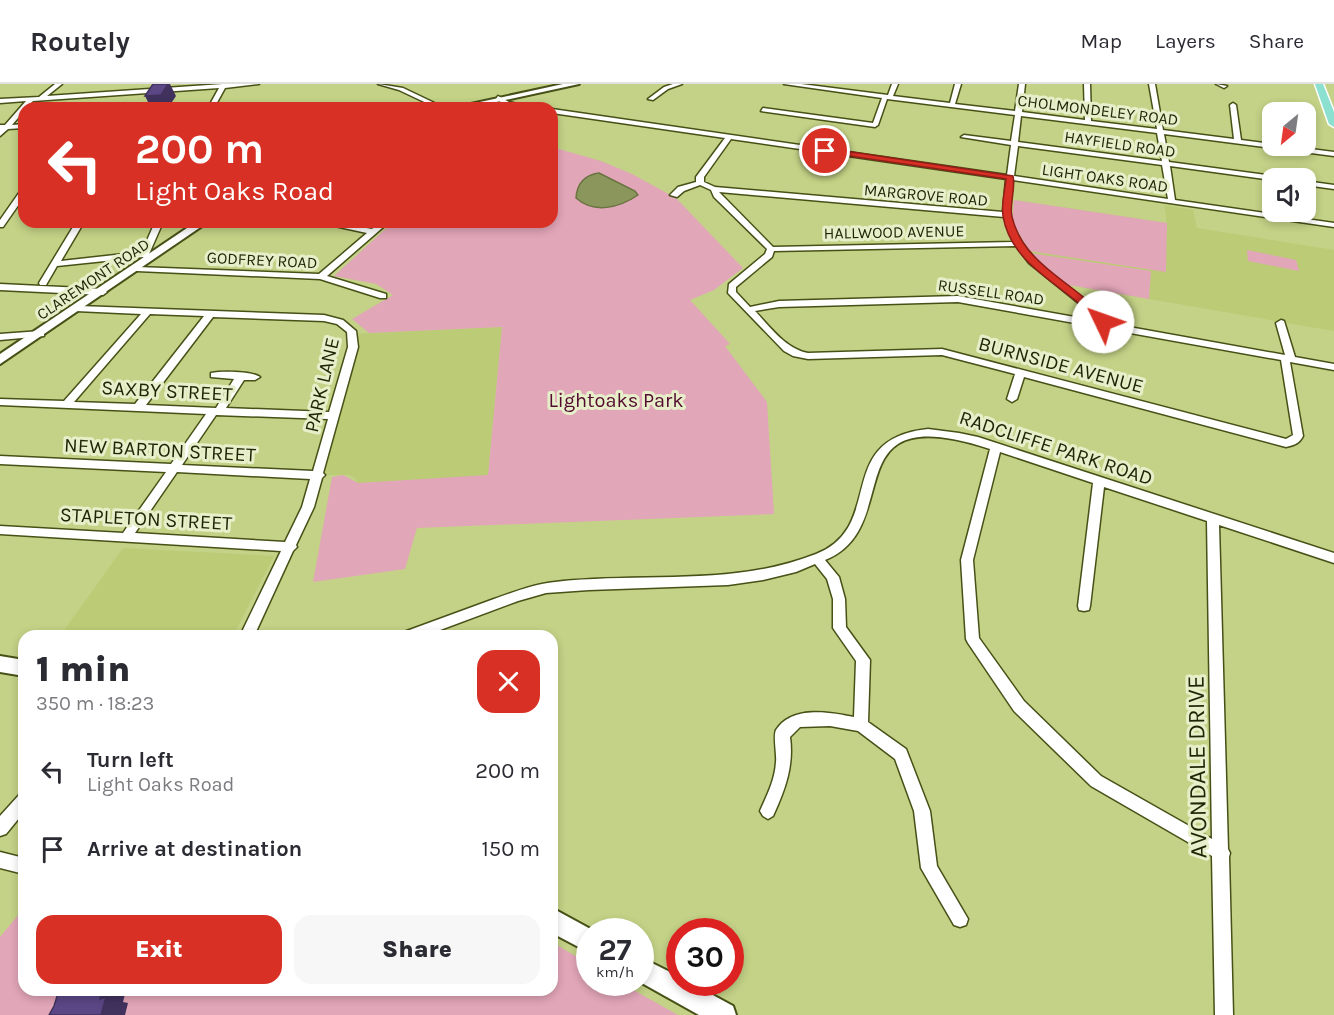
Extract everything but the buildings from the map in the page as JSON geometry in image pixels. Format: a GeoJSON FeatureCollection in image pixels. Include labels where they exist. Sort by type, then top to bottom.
{"type":"FeatureCollection","features":[{"type":"Feature","properties":{"kind":"main road"},"geometry":{"type":"LineString","coordinates":[[481,102],[575,84]]}},
{"type":"Feature","properties":{"kind":"main road"},"geometry":{"type":"LineString","coordinates":[[1319,84],[1334,124]]}},
{"type":"Feature","properties":{"kind":"main road","name":"CLAREMONT ROAD"},"geometry":{"type":"LineString","coordinates":[[0,360],[79,309],[137,269],[148,256],[193,228]]}},
{"type":"Feature","properties":{"kind":"main road"},"geometry":{"type":"LineString","coordinates":[[0,664],[18,667]]}},
{"type":"Feature","properties":{"kind":"main road"},"geometry":{"type":"LineString","coordinates":[[558,923],[576,933]]}},
{"type":"Feature","properties":{"kind":"main road"},"geometry":{"type":"LineString","coordinates":[[654,977],[724,1015]]}},
{"type":"Feature","properties":{"kind":"street"},"geometry":{"type":"LineString","coordinates":[[41,98],[59,84]]}},
{"type":"Feature","properties":{"kind":"street"},"geometry":{"type":"LineString","coordinates":[[107,94],[118,84]]}},
{"type":"Feature","properties":{"kind":"street"},"geometry":{"type":"LineString","coordinates":[[0,100],[107,94],[178,86],[256,84]]}},
{"type":"Feature","properties":{"kind":"street"},"geometry":{"type":"LineString","coordinates":[[381,84],[401,89],[429,102]]}},
{"type":"Feature","properties":{"kind":"street"},"geometry":{"type":"LineString","coordinates":[[401,89],[410,84]]}},
{"type":"Feature","properties":{"kind":"street"},"geometry":{"type":"LineString","coordinates":[[651,99],[666,88],[679,84]]}},
{"type":"Feature","properties":{"kind":"street","name":"CHOLMONDELEY ROAD"},"geometry":{"type":"LineString","coordinates":[[787,84],[1334,154]]}},
{"type":"Feature","properties":{"kind":"street"},"geometry":{"type":"LineString","coordinates":[[763,110],[875,125],[895,84]]}},
{"type":"Feature","properties":{"kind":"street"},"geometry":{"type":"LineString","coordinates":[[952,105],[958,84]]}},
{"type":"Feature","properties":{"kind":"street"},"geometry":{"type":"LineString","coordinates":[[1022,84],[1007,215],[1018,244],[1041,271],[1100,316],[1103,325]]}},
{"type":"Feature","properties":{"kind":"street"},"geometry":{"type":"LineString","coordinates":[[1087,84],[1088,122]]}},
{"type":"Feature","properties":{"kind":"street"},"geometry":{"type":"LineString","coordinates":[[1152,84],[1172,201]]}},
{"type":"Feature","properties":{"kind":"street"},"geometry":{"type":"LineString","coordinates":[[214,102],[223,86]]}},
{"type":"Feature","properties":{"kind":"street"},"geometry":{"type":"LineString","coordinates":[[498,98],[504,102]]}},
{"type":"Feature","properties":{"kind":"street"},"geometry":{"type":"LineString","coordinates":[[28,102],[31,99]]}},
{"type":"Feature","properties":{"kind":"street"},"geometry":{"type":"LineString","coordinates":[[1233,105],[1238,142]]}},
{"type":"Feature","properties":{"kind":"street"},"geometry":{"type":"LineString","coordinates":[[0,134],[3,127],[18,112]]}},
{"type":"Feature","properties":{"kind":"street","name":"LIGHT OAKS ROAD"},"geometry":{"type":"LineString","coordinates":[[558,112],[1334,225]]}},
{"type":"Feature","properties":{"kind":"street"},"geometry":{"type":"LineString","coordinates":[[3,127],[18,126]]}},
{"type":"Feature","properties":{"kind":"street"},"geometry":{"type":"LineString","coordinates":[[674,195],[681,189],[700,183],[700,177],[729,137]]}},
{"type":"Feature","properties":{"kind":"street","name":"HAYFIELD ROAD"},"geometry":{"type":"LineString","coordinates":[[964,137],[1262,176]]}},
{"type":"Feature","properties":{"kind":"street","name":"MARGROVE ROAD"},"geometry":{"type":"LineString","coordinates":[[700,183],[714,189],[1007,215]]}},
{"type":"Feature","properties":{"kind":"street"},"geometry":{"type":"LineString","coordinates":[[1316,185],[1334,187]]}},
{"type":"Feature","properties":{"kind":"street"},"geometry":{"type":"LineString","coordinates":[[714,189],[717,195],[771,249]]}},
{"type":"Feature","properties":{"kind":"street"},"geometry":{"type":"LineString","coordinates":[[1,224],[18,200]]}},
{"type":"Feature","properties":{"kind":"street"},"geometry":{"type":"LineString","coordinates":[[43,283],[76,228]]}},
{"type":"Feature","properties":{"kind":"street"},"geometry":{"type":"LineString","coordinates":[[54,264],[148,256],[157,228]]}},
{"type":"Feature","properties":{"kind":"street"},"geometry":{"type":"LineString","coordinates":[[352,228],[373,232]]}},
{"type":"Feature","properties":{"kind":"street"},"geometry":{"type":"LineString","coordinates":[[321,277],[378,228]]}},
{"type":"Feature","properties":{"kind":"street","name":"HALLWOOD AVENUE"},"geometry":{"type":"LineString","coordinates":[[771,249],[1018,244]]}},
{"type":"Feature","properties":{"kind":"street","name":"BURNSIDE AVENUE"},"geometry":{"type":"LineString","coordinates":[[771,249],[769,255],[731,288],[732,293],[787,349],[802,355],[936,351],[1274,441],[1286,442],[1294,441],[1298,436],[1288,359]]}},
{"type":"Feature","properties":{"kind":"street","name":"GODFREY ROAD"},"geometry":{"type":"LineString","coordinates":[[137,269],[321,277],[383,296]]}},
{"type":"Feature","properties":{"kind":"street"},"geometry":{"type":"LineString","coordinates":[[0,287],[103,292]]}},
{"type":"Feature","properties":{"kind":"street","name":"RUSSELL ROAD"},"geometry":{"type":"LineString","coordinates":[[747,310],[779,304],[949,299],[1334,367]]}},
{"type":"Feature","properties":{"kind":"street","name":"PARK LANE"},"geometry":{"type":"LineString","coordinates":[[79,309],[324,318],[345,324],[353,334],[353,347],[319,475],[291,547],[251,630]]}},
{"type":"Feature","properties":{"kind":"street"},"geometry":{"type":"LineString","coordinates":[[66,405],[147,312]]}},
{"type":"Feature","properties":{"kind":"street"},"geometry":{"type":"LineString","coordinates":[[138,408],[210,315]]}},
{"type":"Feature","properties":{"kind":"street"},"geometry":{"type":"LineString","coordinates":[[1281,323],[1288,359]]}},
{"type":"Feature","properties":{"kind":"street"},"geometry":{"type":"LineString","coordinates":[[0,337],[41,334]]}},
{"type":"Feature","properties":{"kind":"street"},"geometry":{"type":"LineString","coordinates":[[1012,399],[1020,373]]}},
{"type":"Feature","properties":{"kind":"street"},"geometry":{"type":"LineString","coordinates":[[214,375],[255,377]]}},
{"type":"Feature","properties":{"kind":"street"},"geometry":{"type":"LineString","coordinates":[[126,537],[241,376]]}},
{"type":"Feature","properties":{"kind":"street","name":"SAXBY STREET"},"geometry":{"type":"LineString","coordinates":[[0,402],[333,416]]}},
{"type":"Feature","properties":{"kind":"street","name":"RADCLIFFE PARK ROAD"},"geometry":{"type":"LineString","coordinates":[[426,630],[544,589],[754,578],[817,559],[843,545],[855,532],[861,518],[873,468],[882,453],[898,440],[915,434],[934,432],[953,434],[996,447],[1334,558]]}},
{"type":"Feature","properties":{"kind":"street"},"geometry":{"type":"LineString","coordinates":[[996,447],[967,560],[973,639],[1019,706],[1096,781],[1222,853]]}},
{"type":"Feature","properties":{"kind":"street","name":"NEW BARTON STREET"},"geometry":{"type":"LineString","coordinates":[[0,460],[319,475]]}},
{"type":"Feature","properties":{"kind":"street"},"geometry":{"type":"LineString","coordinates":[[1084,606],[1099,481]]}},
{"type":"Feature","properties":{"kind":"street","name":"AVONDALE DRIVE"},"geometry":{"type":"LineString","coordinates":[[1213,518],[1224,1015]]}},
{"type":"Feature","properties":{"kind":"street","name":"STAPLETON STREET"},"geometry":{"type":"LineString","coordinates":[[0,530],[291,547]]}},
{"type":"Feature","properties":{"kind":"street"},"geometry":{"type":"LineString","coordinates":[[817,559],[833,577],[839,599],[840,628],[863,660],[861,725]]}},
{"type":"Feature","properties":{"kind":"street"},"geometry":{"type":"LineString","coordinates":[[768,811],[786,758],[782,734],[797,721],[830,719],[861,725],[901,754],[922,811],[929,868],[960,919]]}},
{"type":"Feature","properties":{"kind":"street"},"geometry":{"type":"LineString","coordinates":[[0,828],[18,807]]}},
{"type":"Feature","properties":{"kind":"street"},"geometry":{"type":"LineString","coordinates":[[0,860],[18,864]]}},
{"type":"Feature","properties":{"kind":"shaded area"},"geometry":{"type":"Polygon","coordinates":[[[599,173],[635,191],[638,195],[615,206],[599,208],[583,203],[576,198],[578,188],[589,176],[599,173]]]}},
{"type":"Feature","properties":{"kind":"shaded area"},"geometry":{"type":"Polygon","coordinates":[[[1014,200],[1167,223],[1164,205],[1193,210],[1197,228],[1334,250],[1334,331],[1063,284],[1028,250],[1012,221],[1014,200]]]}},
{"type":"Feature","properties":{"kind":"shaded area"},"geometry":{"type":"Polygon","coordinates":[[[502,327],[488,476],[357,483],[356,479],[349,475],[320,475],[354,334],[502,327]]]}},
{"type":"Feature","properties":{"kind":"shaded area"},"geometry":{"type":"Polygon","coordinates":[[[123,548],[274,556],[236,630],[64,630],[123,548]]]}},
{"type":"Feature","properties":{"kind":"green space","name":"Lightoaks Park"},"geometry":{"type":"Polygon","coordinates":[[[558,149],[601,161],[632,174],[676,198],[743,268],[714,290],[690,300],[730,344],[725,346],[767,402],[774,514],[417,528],[405,569],[313,582],[332,477],[343,475],[358,483],[488,475],[502,327],[369,333],[352,319],[393,295],[376,284],[334,276],[386,228],[558,228],[558,149]]]}},
{"type":"Feature","properties":{"kind":"green space"},"geometry":{"type":"Polygon","coordinates":[[[1014,200],[1167,223],[1166,272],[1029,251],[1012,221],[1014,200]]]}},
{"type":"Feature","properties":{"kind":"green space"},"geometry":{"type":"Polygon","coordinates":[[[1247,250],[1296,260],[1299,271],[1248,261],[1247,250]]]}},
{"type":"Feature","properties":{"kind":"green space"},"geometry":{"type":"Polygon","coordinates":[[[1030,253],[1151,271],[1149,299],[1063,284],[1030,253]]]}},
{"type":"Feature","properties":{"kind":"green space"},"geometry":{"type":"Polygon","coordinates":[[[18,915],[18,996],[558,996],[558,946],[576,956],[576,996],[644,996],[678,1015],[0,1015],[0,937],[18,915]]]}},
{"type":"Feature","properties":{"kind":"route"},"geometry":{"type":"LineString","coordinates":[[825,151],[1010,177],[1007,215],[1018,244],[1041,271],[1094,311],[1103,322]]}}]}
